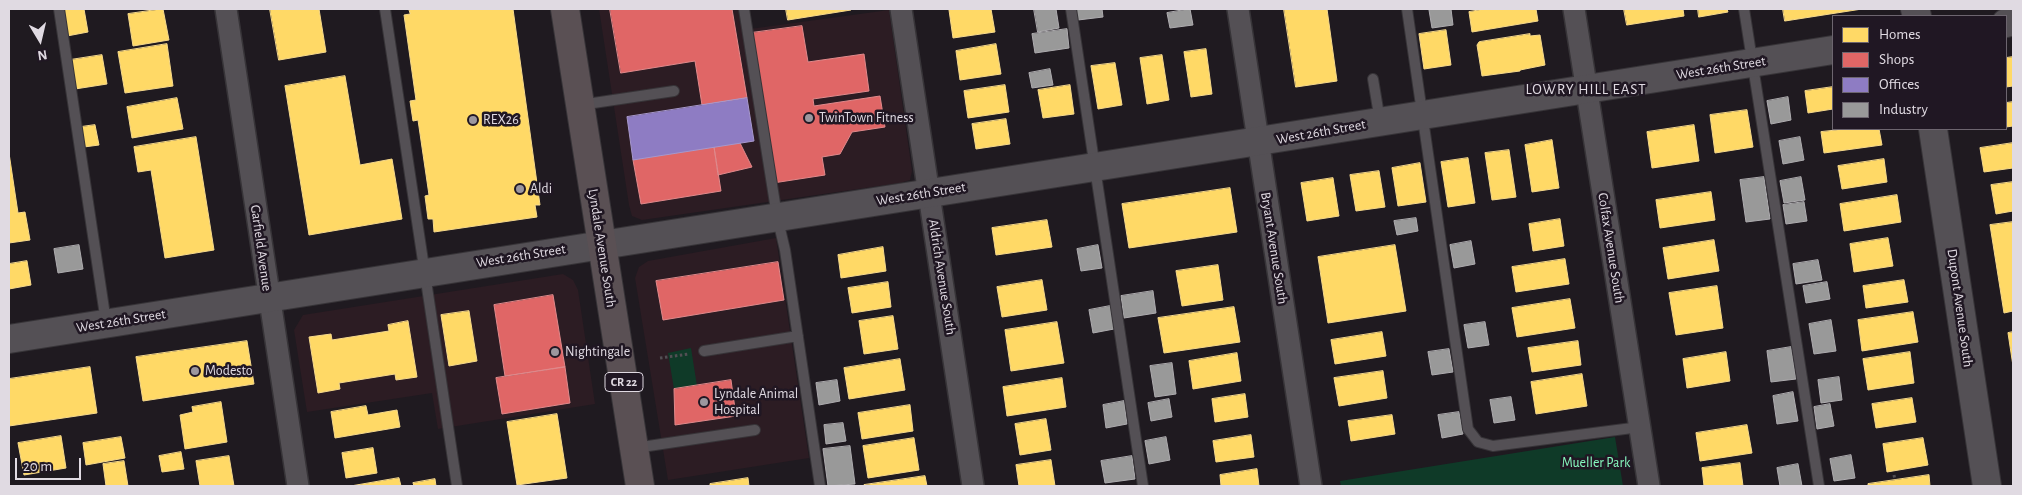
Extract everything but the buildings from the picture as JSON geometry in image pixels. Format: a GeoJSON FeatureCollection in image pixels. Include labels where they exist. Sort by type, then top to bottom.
{"type":"FeatureCollection","features":[{"type":"Feature","properties":{"kind":"main road","name":"Lyndale Avenue South"},"geometry":{"type":"LineString","coordinates":[[565,9],[640,486]]}},
{"type":"Feature","properties":{"kind":"street","name":"Garfield Avenue"},"geometry":{"type":"LineString","coordinates":[[226,9],[298,486]]}},
{"type":"Feature","properties":{"kind":"street","name":"Aldrich Avenue South"},"geometry":{"type":"LineString","coordinates":[[901,9],[973,486]]}},
{"type":"Feature","properties":{"kind":"street","name":"Bryant Avenue South"},"geometry":{"type":"LineString","coordinates":[[1238,9],[1311,486]]}},
{"type":"Feature","properties":{"kind":"street","name":"Colfax Avenue South"},"geometry":{"type":"LineString","coordinates":[[1574,9],[1649,486]]}},
{"type":"Feature","properties":{"kind":"street","name":"West 26th Street"},"geometry":{"type":"LineString","coordinates":[[9,339],[269,296],[1094,166],[1258,142],[1423,114],[1832,50]]}},
{"type":"Feature","properties":{"kind":"street","name":"Dupont Avenue South"},"geometry":{"type":"LineString","coordinates":[[1933,130],[1986,486]]}},
{"type":"Feature","properties":{"kind":"lane"},"geometry":{"type":"LineString","coordinates":[[59,9],[106,323]]}},
{"type":"Feature","properties":{"kind":"lane"},"geometry":{"type":"LineString","coordinates":[[385,9],[423,272],[457,486]]}},
{"type":"Feature","properties":{"kind":"lane"},"geometry":{"type":"LineString","coordinates":[[744,9],[777,216],[784,244],[820,486]]}},
{"type":"Feature","properties":{"kind":"lane"},"geometry":{"type":"LineString","coordinates":[[1071,9],[1143,486]]}},
{"type":"Feature","properties":{"kind":"lane"},"geometry":{"type":"LineString","coordinates":[[1407,9],[1468,429],[1478,442],[1493,446],[1640,427]]}},
{"type":"Feature","properties":{"kind":"lane"},"geometry":{"type":"LineString","coordinates":[[1744,9],[1819,486]]}},
{"type":"Feature","properties":{"kind":"lane"},"geometry":{"type":"LineString","coordinates":[[1373,79],[1380,122]]}},
{"type":"Feature","properties":{"kind":"lane"},"geometry":{"type":"LineString","coordinates":[[579,105],[674,91]]}},
{"type":"Feature","properties":{"kind":"lane"},"geometry":{"type":"LineString","coordinates":[[704,351],[798,336]]}},
{"type":"Feature","properties":{"kind":"lane"},"geometry":{"type":"LineString","coordinates":[[634,449],[755,430]]}},
{"type":"Feature","properties":{"kind":"path"},"geometry":{"type":"LineString","coordinates":[[660,358],[704,351]]}},
{"type":"Feature","properties":{"kind":"path"},"geometry":{"type":"LineString","coordinates":[[1894,475],[1895,480]]}},
{"type":"Feature","properties":{"kind":"shaded area"},"geometry":{"type":"Polygon","coordinates":[[[599,9],[747,9],[750,29],[889,10],[912,171],[910,180],[642,220],[632,216],[599,9]]]}},
{"type":"Feature","properties":{"kind":"shaded area"},"geometry":{"type":"Polygon","coordinates":[[[776,238],[809,458],[668,480],[635,278],[639,267],[648,261],[776,238]]]}},
{"type":"Feature","properties":{"kind":"shaded area"},"geometry":{"type":"Polygon","coordinates":[[[563,274],[573,280],[578,290],[595,404],[438,429],[432,393],[307,412],[294,330],[303,315],[563,274]]]}},
{"type":"Feature","properties":{"kind":"green space"},"geometry":{"type":"Polygon","coordinates":[[[691,348],[697,386],[674,389],[668,353],[691,348]]]}},
{"type":"Feature","properties":{"kind":"green space","name":"Mueller Park"},"geometry":{"type":"Polygon","coordinates":[[[1615,437],[1623,486],[1341,486],[1340,481],[1615,437]]]}},
{"type":"Feature","properties":{"kind":"place","name":"TwinTown Fitness"},"geometry":{"type":"Point","coordinates":[809,118]}},
{"type":"Feature","properties":{"kind":"place","name":"REX26"},"geometry":{"type":"Point","coordinates":[473,120]}},
{"type":"Feature","properties":{"kind":"place","name":"Aldi"},"geometry":{"type":"Point","coordinates":[520,189]}},
{"type":"Feature","properties":{"kind":"place","name":"Nightingale"},"geometry":{"type":"Point","coordinates":[555,352]}},
{"type":"Feature","properties":{"kind":"place","name":"Modesto"},"geometry":{"type":"Point","coordinates":[195,371]}},
{"type":"Feature","properties":{"kind":"place","name":"Lyndale Animal Hospital"},"geometry":{"type":"Point","coordinates":[704,402]}},
{"type":"Feature","properties":{"kind":"district","name":"LOWRY HILL EAST"},"geometry":{"type":"Point","coordinates":[1586,89]}}]}
